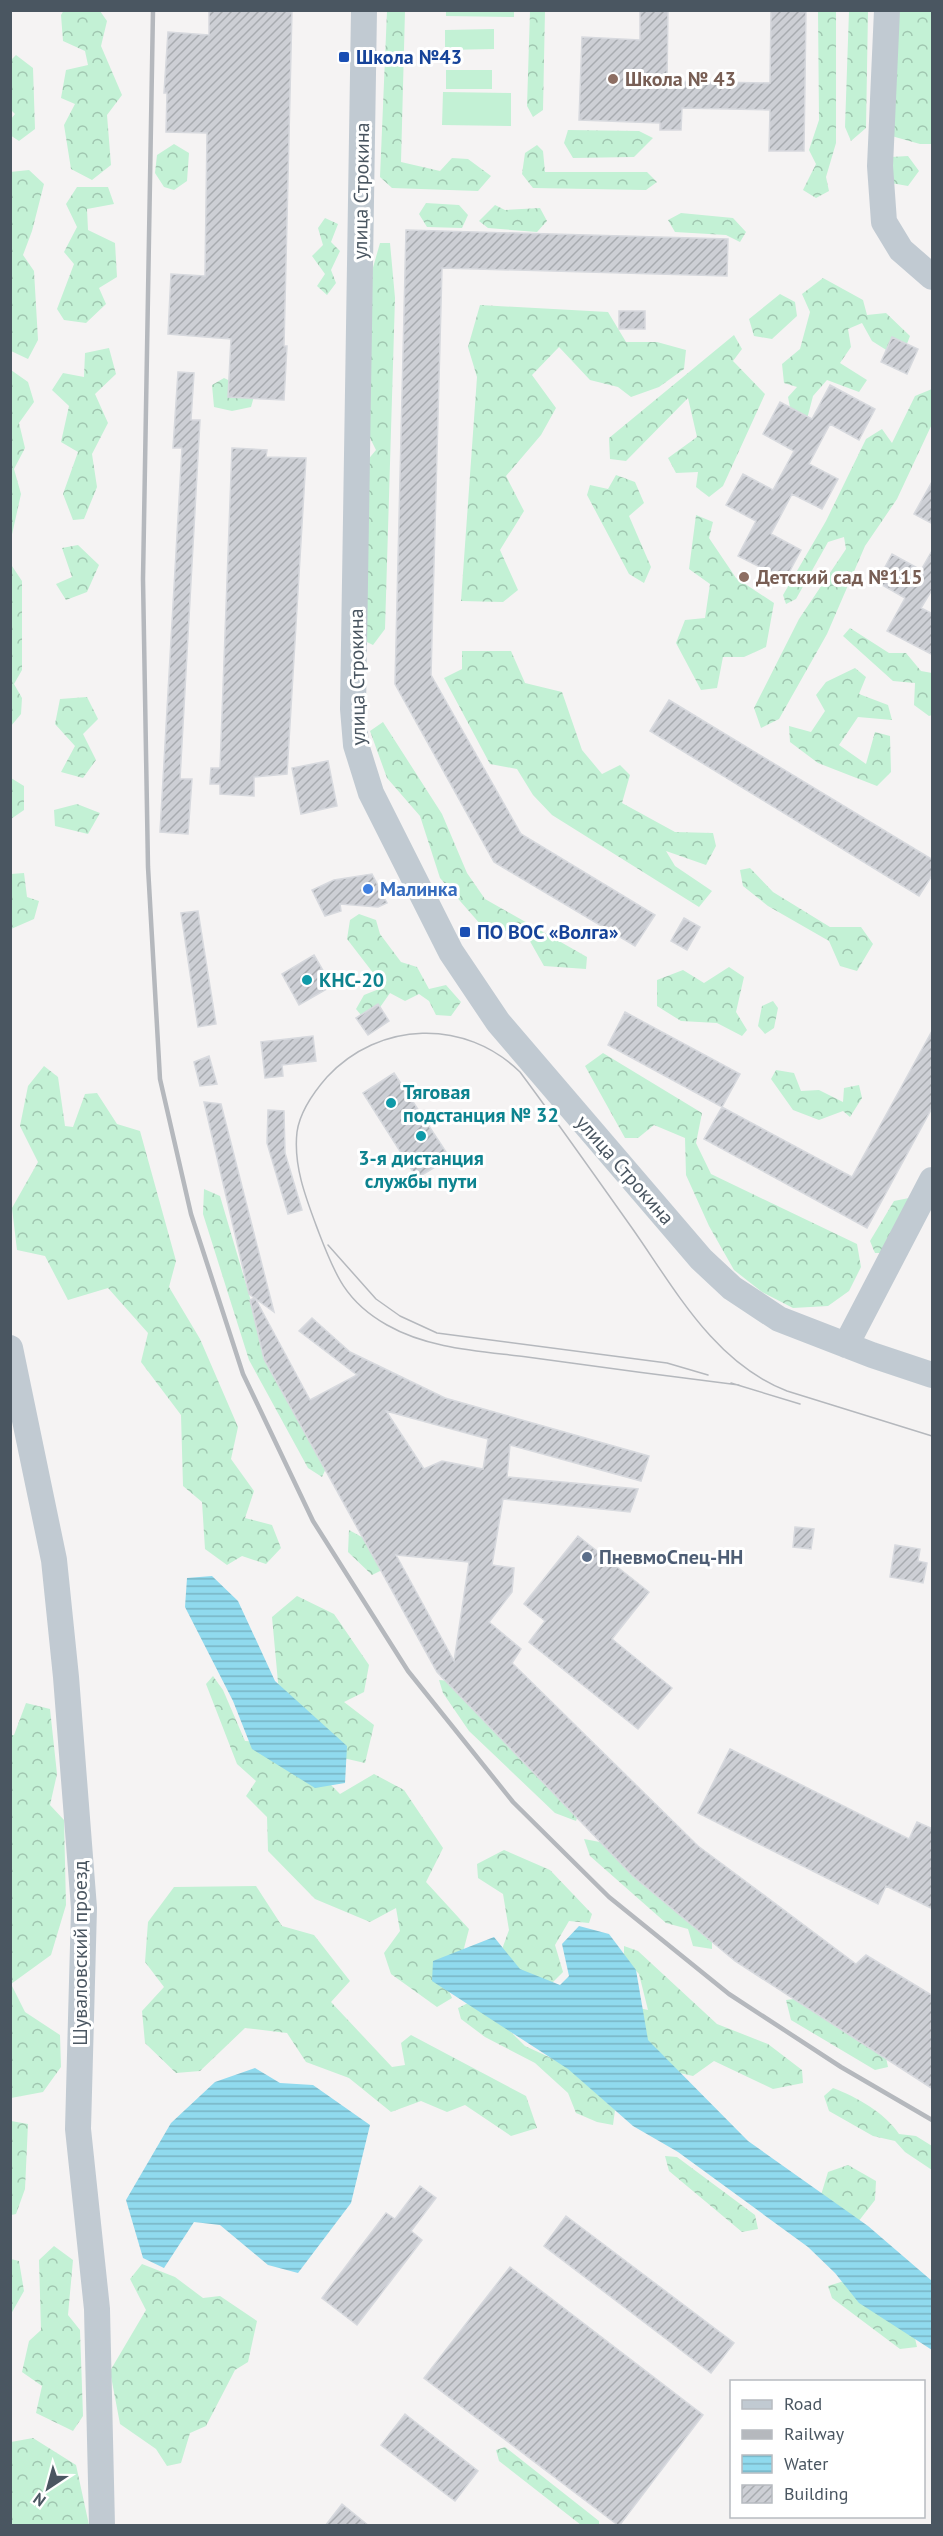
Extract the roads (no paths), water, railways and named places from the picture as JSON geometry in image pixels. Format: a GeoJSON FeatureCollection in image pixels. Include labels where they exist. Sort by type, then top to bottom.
{"type":"FeatureCollection","features":[{"type":"Feature","properties":{"kind":"street","name":"улица Строкина"},"geometry":{"type":"LineString","coordinates":[[364,10],[353,709],[356,745],[361,768],[447,946],[498,1022],[701,1259],[724,1281],[779,1319],[933,1375]]}},
{"type":"Feature","properties":{"kind":"street"},"geometry":{"type":"LineString","coordinates":[[887,10],[879,166],[885,222],[901,250],[914,264],[933,277]]}},
{"type":"Feature","properties":{"kind":"street"},"geometry":{"type":"LineString","coordinates":[[846,1345],[933,1180]]}},
{"type":"Feature","properties":{"kind":"street","name":"Шуваловский проезд"},"geometry":{"type":"LineString","coordinates":[[10,1348],[54,1560],[84,1908],[78,2129],[97,2308],[102,2526]]}},
{"type":"Feature","properties":{"kind":"water"},"geometry":{"type":"Polygon","coordinates":[[[212,1576],[238,1601],[275,1681],[347,1746],[345,1783],[315,1788],[252,1749],[233,1701],[185,1607],[187,1578],[212,1576]]]}},
{"type":"Feature","properties":{"kind":"water"},"geometry":{"type":"Polygon","coordinates":[[[579,1926],[609,1934],[636,1970],[648,2040],[748,2141],[868,2226],[932,2281],[932,2350],[859,2303],[835,2273],[808,2247],[678,2152],[633,2126],[568,2069],[432,1981],[433,1961],[494,1937],[520,1969],[560,1985],[569,1976],[562,1944],[579,1926]]]}},
{"type":"Feature","properties":{"kind":"water"},"geometry":{"type":"Polygon","coordinates":[[[255,2068],[280,2083],[313,2085],[370,2125],[351,2203],[298,2273],[268,2265],[220,2225],[194,2222],[164,2268],[143,2258],[126,2200],[171,2123],[215,2082],[255,2068]]]}},
{"type":"Feature","properties":{"kind":"tram line"},"geometry":{"type":"LineString","coordinates":[[739,1385],[455,1348],[403,1333],[373,1316],[352,1297],[337,1275],[302,1184],[297,1158],[297,1132],[301,1117],[312,1096],[327,1077],[348,1058],[371,1045],[396,1037],[422,1033],[448,1035],[474,1042],[498,1054],[520,1072],[698,1322],[738,1362],[761,1378],[787,1391],[932,1436]]}},
{"type":"Feature","properties":{"kind":"tram line"},"geometry":{"type":"LineString","coordinates":[[328,1245],[376,1299],[400,1316],[437,1333],[667,1363],[708,1375]]}},
{"type":"Feature","properties":{"kind":"tram line"},"geometry":{"type":"LineString","coordinates":[[731,1383],[800,1404]]}},
{"type":"Feature","properties":{"kind":"railway"},"geometry":{"type":"LineString","coordinates":[[153,10],[143,579],[148,867],[160,1079],[191,1214],[243,1374],[313,1521],[408,1671],[513,1802],[609,1897],[729,1994],[841,2067],[932,2120]]}},
{"type":"Feature","properties":{"kind":"place","name":"Школа №43"},"geometry":{"type":"Point","coordinates":[344,57]}},
{"type":"Feature","properties":{"kind":"place","name":"Школа № 43"},"geometry":{"type":"Point","coordinates":[613,79]}},
{"type":"Feature","properties":{"kind":"place","name":"Детский сад №115"},"geometry":{"type":"Point","coordinates":[744,577]}},
{"type":"Feature","properties":{"kind":"place","name":"Малинка"},"geometry":{"type":"Point","coordinates":[368,889]}},
{"type":"Feature","properties":{"kind":"place","name":"ПО ВОС «Волга»"},"geometry":{"type":"Point","coordinates":[465,932]}},
{"type":"Feature","properties":{"kind":"place","name":"КНС-20"},"geometry":{"type":"Point","coordinates":[307,980]}},
{"type":"Feature","properties":{"kind":"place","name":"Тяговая подстанция № 32"},"geometry":{"type":"Point","coordinates":[391,1103]}},
{"type":"Feature","properties":{"kind":"place","name":"3-я дистанция службы пути"},"geometry":{"type":"Point","coordinates":[421,1136]}},
{"type":"Feature","properties":{"kind":"place","name":"ПневмоСпец-НН"},"geometry":{"type":"Point","coordinates":[587,1557]}}]}
